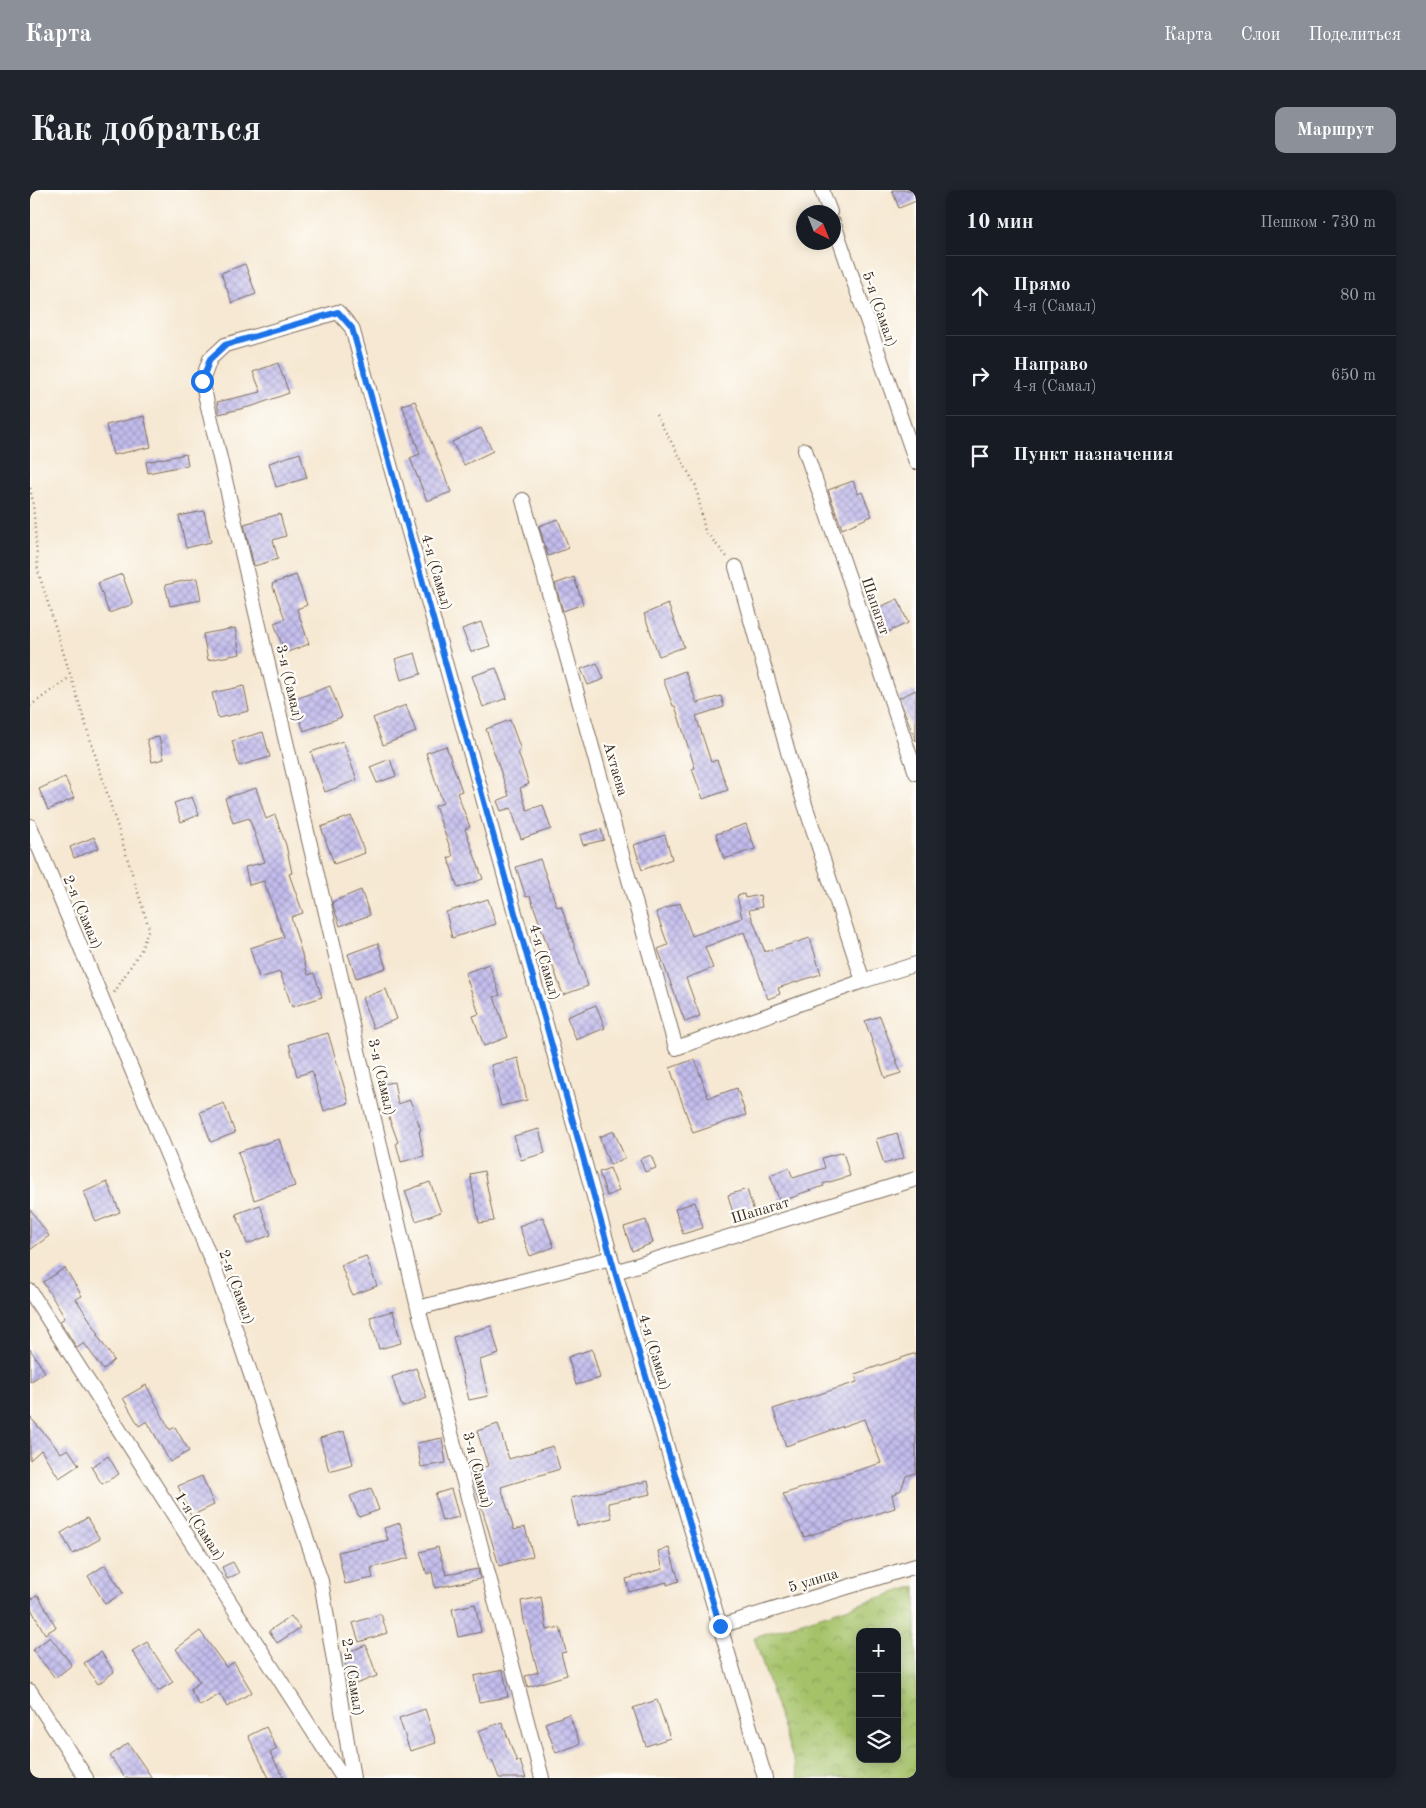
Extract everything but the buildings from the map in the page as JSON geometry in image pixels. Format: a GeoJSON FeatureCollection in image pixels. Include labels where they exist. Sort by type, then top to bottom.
{"type":"FeatureCollection","features":[{"type":"Feature","properties":{"kind":"street"},"geometry":{"type":"LineString","coordinates":[[823,191],[828,205]]}},
{"type":"Feature","properties":{"kind":"street","name":"5-я (Самал)"},"geometry":{"type":"LineString","coordinates":[[841,244],[916,462]]}},
{"type":"Feature","properties":{"kind":"street","name":"4-я (Самал)"},"geometry":{"type":"LineString","coordinates":[[202,381],[210,359],[225,345],[338,312],[352,328],[611,1258],[765,1778]]}},
{"type":"Feature","properties":{"kind":"street","name":"3-я (Самал)"},"geometry":{"type":"LineString","coordinates":[[202,381],[418,1308],[542,1778]]}},
{"type":"Feature","properties":{"kind":"street","name":"Шапагат"},"geometry":{"type":"LineString","coordinates":[[805,450],[916,773]]}},
{"type":"Feature","properties":{"kind":"street","name":"Ахтаева"},"geometry":{"type":"LineString","coordinates":[[523,500],[676,1048],[863,981]]}},
{"type":"Feature","properties":{"kind":"street"},"geometry":{"type":"LineString","coordinates":[[736,567],[790,759],[863,981],[916,964]]}},
{"type":"Feature","properties":{"kind":"street","name":"2-я (Самал)"},"geometry":{"type":"LineString","coordinates":[[30,826],[215,1269],[321,1581],[353,1778]]}},
{"type":"Feature","properties":{"kind":"street","name":"Шапагат"},"geometry":{"type":"LineString","coordinates":[[615,1272],[916,1178]]}},
{"type":"Feature","properties":{"kind":"street"},"geometry":{"type":"LineString","coordinates":[[418,1308],[611,1258]]}},
{"type":"Feature","properties":{"kind":"street","name":"1-я (Самал)"},"geometry":{"type":"LineString","coordinates":[[30,1291],[343,1778]]}},
{"type":"Feature","properties":{"kind":"street","name":"5 улица"},"geometry":{"type":"LineString","coordinates":[[720,1626],[916,1566]]}},
{"type":"Feature","properties":{"kind":"street"},"geometry":{"type":"LineString","coordinates":[[30,1691],[86,1778]]}},
{"type":"Feature","properties":{"kind":"path"},"geometry":{"type":"LineString","coordinates":[[656,414],[696,486],[705,531],[736,567]]}},
{"type":"Feature","properties":{"kind":"path"},"geometry":{"type":"LineString","coordinates":[[30,488],[33,502],[38,572],[149,928],[141,950],[106,1007]]}},
{"type":"Feature","properties":{"kind":"path"},"geometry":{"type":"LineString","coordinates":[[30,706],[70,677]]}},
{"type":"Feature","properties":{"kind":"green space"},"geometry":{"type":"Polygon","coordinates":[[[916,1586],[916,1778],[799,1778],[754,1637],[916,1586]]]}},
{"type":"Feature","properties":{"kind":"route"},"geometry":{"type":"LineString","coordinates":[[202,381],[210,359],[225,345],[338,312],[352,328],[615,1272],[720,1626]]}}]}
